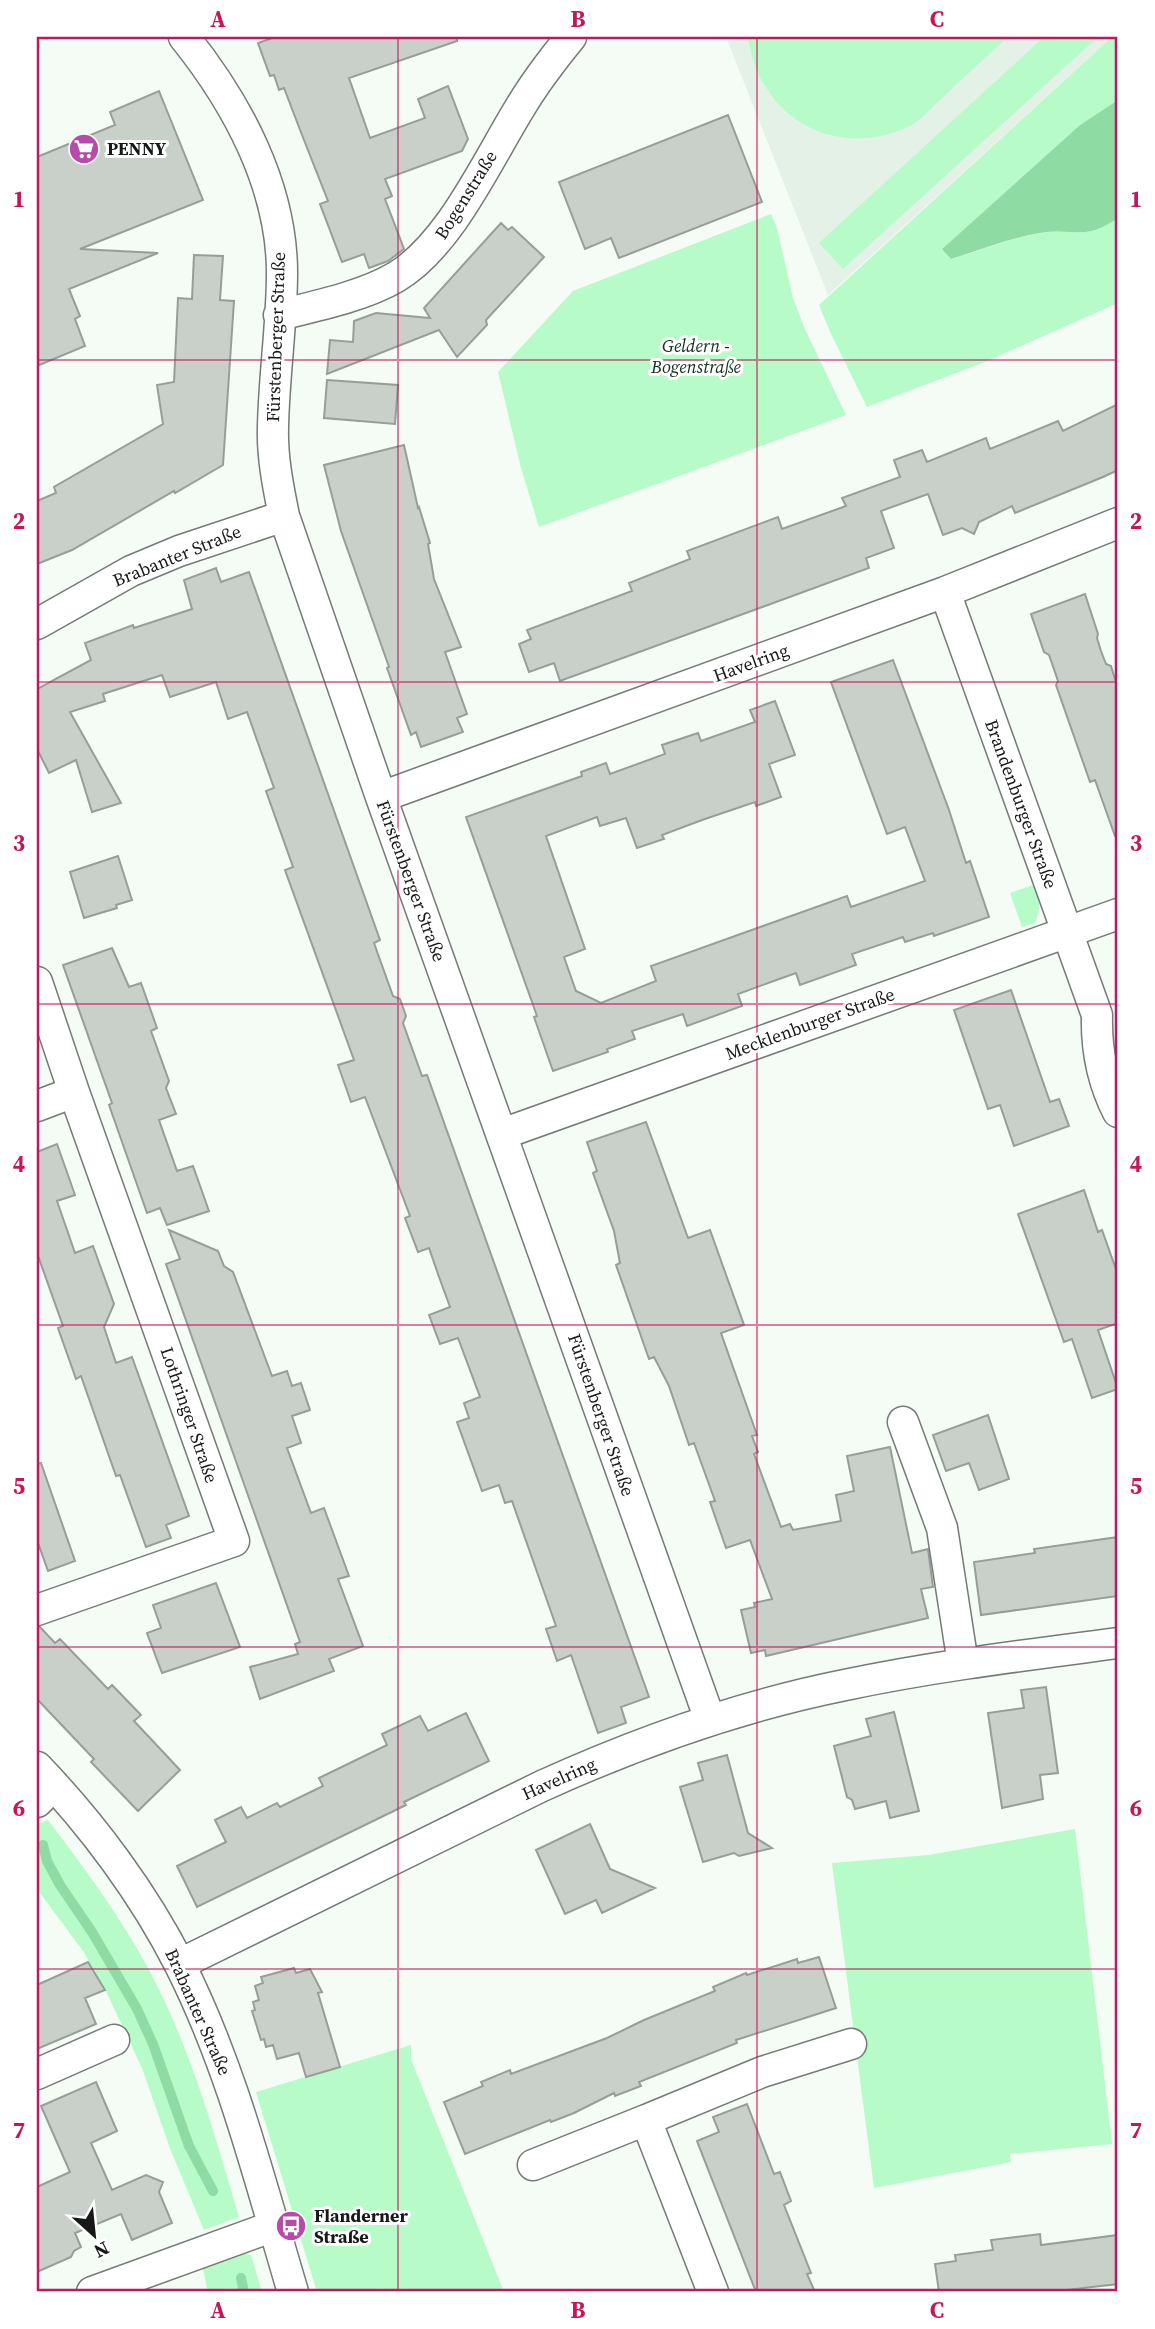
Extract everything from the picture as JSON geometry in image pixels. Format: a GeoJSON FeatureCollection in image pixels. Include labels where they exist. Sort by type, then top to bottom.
{"type":"FeatureCollection","features":[{"type":"Feature","properties":{"kind":"street","name":"Fürstenberger Straße"},"geometry":{"type":"LineString","coordinates":[[184,37],[231,103],[252,144],[267,186],[278,231],[282,272],[273,429],[275,471],[284,516],[381,797],[710,1720]]}},
{"type":"Feature","properties":{"kind":"street","name":"Bogenstraße"},"geometry":{"type":"LineString","coordinates":[[279,315],[328,304],[394,278],[415,264],[451,224],[540,76],[571,37]]}},
{"type":"Feature","properties":{"kind":"street","name":"Brabanter Straße"},"geometry":{"type":"LineString","coordinates":[[37,624],[131,571],[179,551],[284,516]]}},
{"type":"Feature","properties":{"kind":"street","name":"Havelring"},"geometry":{"type":"LineString","coordinates":[[381,797],[945,592],[1118,523]]}},
{"type":"Feature","properties":{"kind":"street","name":"Brandenburger Straße"},"geometry":{"type":"LineString","coordinates":[[945,592],[1097,1015],[1118,1042]]}},
{"type":"Feature","properties":{"kind":"street","name":"Mecklenburger Straße"},"geometry":{"type":"LineString","coordinates":[[502,1134],[1118,914]]}},
{"type":"Feature","properties":{"kind":"street","name":"Lothringer Straße"},"geometry":{"type":"LineString","coordinates":[[37,982],[234,1541],[37,1610]]}},
{"type":"Feature","properties":{"kind":"street","name":"Brandenburger Straße"},"geometry":{"type":"LineString","coordinates":[[1097,1015],[1096,1043],[1100,1062],[1118,1112]]}},
{"type":"Feature","properties":{"kind":"street"},"geometry":{"type":"LineString","coordinates":[[37,1106],[74,1092]]}},
{"type":"Feature","properties":{"kind":"street"},"geometry":{"type":"LineString","coordinates":[[903,1422],[942,1528],[963,1664]]}},
{"type":"Feature","properties":{"kind":"street","name":"Havelring"},"geometry":{"type":"LineString","coordinates":[[180,1964],[542,1786],[606,1758],[710,1720],[842,1685],[963,1664],[1118,1643]]}},
{"type":"Feature","properties":{"kind":"street","name":"Brabanter Straße"},"geometry":{"type":"LineString","coordinates":[[43,1785],[105,1847],[180,1964],[219,2053],[293,2292]]}},
{"type":"Feature","properties":{"kind":"street"},"geometry":{"type":"LineString","coordinates":[[37,2074],[114,2040]]}},
{"type":"Feature","properties":{"kind":"street"},"geometry":{"type":"LineString","coordinates":[[533,2165],[762,2072],[851,2044]]}},
{"type":"Feature","properties":{"kind":"street"},"geometry":{"type":"LineString","coordinates":[[646,2119],[713,2292]]}},
{"type":"Feature","properties":{"kind":"street"},"geometry":{"type":"LineString","coordinates":[[92,2292],[274,2227]]}},
{"type":"Feature","properties":{"kind":"shaded area"},"geometry":{"type":"Polygon","coordinates":[[[726,37],[1112,37],[828,295],[726,37]]]}},
{"type":"Feature","properties":{"kind":"shaded area"},"geometry":{"type":"Polygon","coordinates":[[[1118,100],[1118,218],[1096,230],[1029,235],[951,259],[942,249],[1080,125],[1118,100]]]}},
{"type":"Feature","properties":{"kind":"green space"},"geometry":{"type":"Polygon","coordinates":[[[748,37],[1008,37],[908,127],[880,136],[853,138],[827,134],[804,124],[784,109],[767,89],[755,65],[748,37]]]}},
{"type":"Feature","properties":{"kind":"green space"},"geometry":{"type":"Polygon","coordinates":[[[1044,37],[1098,37],[843,269],[819,243],[1044,37]]]}},
{"type":"Feature","properties":{"kind":"green space"},"geometry":{"type":"Polygon","coordinates":[[[1112,37],[1118,37],[1118,100],[1080,125],[942,249],[952,259],[1029,235],[1096,230],[1118,218],[1118,303],[985,362],[867,407],[819,305],[1112,37]]]}},
{"type":"Feature","properties":{"kind":"green space","name":"Geldern - Bogenstraße"},"geometry":{"type":"Polygon","coordinates":[[[771,214],[777,228],[793,298],[846,415],[539,527],[521,468],[498,372],[573,291],[771,214]]]}},
{"type":"Feature","properties":{"kind":"green space"},"geometry":{"type":"Polygon","coordinates":[[[1036,884],[1039,903],[1037,918],[1035,923],[1022,927],[1010,893],[1036,884]]]}},
{"type":"Feature","properties":{"kind":"green space"},"geometry":{"type":"Polygon","coordinates":[[[48,1820],[113,1910],[162,1996],[200,2089],[239,2217],[204,2230],[171,2151],[142,2068],[105,1989],[83,1951],[37,1889],[37,1824],[48,1820]]]}},
{"type":"Feature","properties":{"kind":"green space"},"geometry":{"type":"Polygon","coordinates":[[[1075,1829],[1112,2144],[1010,2154],[1011,2162],[874,2188],[832,1863],[929,1855],[1075,1829]]]}},
{"type":"Feature","properties":{"kind":"green space"},"geometry":{"type":"Polygon","coordinates":[[[411,2045],[411,2059],[504,2292],[317,2292],[256,2092],[411,2045]]]}},
{"type":"Feature","properties":{"kind":"green space"},"geometry":{"type":"Polygon","coordinates":[[[241,2253],[251,2255],[262,2292],[208,2292],[202,2265],[241,2253]]]}},
{"type":"Feature","properties":{"kind":"building"},"geometry":{"type":"Polygon","coordinates":[[[275,37],[457,37],[457,41],[349,78],[370,138],[425,118],[418,99],[448,86],[468,139],[462,151],[385,179],[392,196],[385,199],[404,249],[388,261],[369,268],[364,254],[342,262],[320,204],[328,201],[284,88],[279,90],[274,75],[270,76],[258,43],[275,37]]]}},
{"type":"Feature","properties":{"kind":"building"},"geometry":{"type":"Polygon","coordinates":[[[159,91],[203,200],[80,249],[158,253],[69,289],[80,316],[75,319],[85,346],[37,366],[37,157],[115,125],[110,112],[159,91]]]}},
{"type":"Feature","properties":{"kind":"building"},"geometry":{"type":"Polygon","coordinates":[[[728,115],[762,202],[619,258],[611,238],[585,249],[559,182],[728,115]]]}},
{"type":"Feature","properties":{"kind":"building"},"geometry":{"type":"Polygon","coordinates":[[[501,223],[508,230],[512,227],[544,257],[486,320],[487,325],[457,357],[439,330],[327,374],[330,340],[353,342],[354,321],[376,313],[430,318],[424,308],[501,223]]]}},
{"type":"Feature","properties":{"kind":"building"},"geometry":{"type":"Polygon","coordinates":[[[194,255],[223,256],[220,300],[234,301],[223,465],[72,550],[37,564],[37,501],[56,493],[54,487],[163,424],[157,385],[174,382],[178,298],[192,299],[194,255]]]}},
{"type":"Feature","properties":{"kind":"building"},"geometry":{"type":"Polygon","coordinates":[[[327,380],[398,385],[395,424],[324,418],[327,380]]]}},
{"type":"Feature","properties":{"kind":"building"},"geometry":{"type":"Polygon","coordinates":[[[1118,404],[1118,470],[1103,477],[1015,513],[1012,506],[979,522],[974,534],[962,528],[943,535],[928,494],[881,511],[894,548],[866,558],[869,568],[560,681],[554,663],[529,672],[519,644],[531,639],[527,630],[632,591],[629,583],[690,559],[687,551],[778,517],[782,529],[846,506],[842,498],[900,477],[894,460],[922,450],[927,462],[986,438],[990,449],[1058,421],[1063,431],[1118,404]]]}},
{"type":"Feature","properties":{"kind":"building"},"geometry":{"type":"Polygon","coordinates":[[[404,445],[418,508],[430,543],[434,579],[461,647],[445,652],[467,714],[457,718],[463,732],[421,747],[416,732],[411,735],[387,668],[389,667],[341,531],[324,465],[404,445]]]}},
{"type":"Feature","properties":{"kind":"building"},"geometry":{"type":"Polygon","coordinates":[[[216,568],[221,582],[249,572],[380,940],[374,943],[393,996],[400,999],[406,1016],[403,1023],[422,1076],[427,1075],[649,1697],[621,1707],[626,1723],[598,1733],[571,1655],[557,1661],[546,1629],[556,1626],[512,1501],[505,1503],[499,1485],[482,1491],[457,1422],[469,1418],[464,1403],[480,1397],[458,1338],[440,1344],[429,1315],[450,1307],[429,1248],[418,1252],[405,1218],[410,1216],[365,1097],[351,1102],[338,1065],[354,1060],[285,870],[293,867],[266,791],[274,788],[247,712],[228,719],[216,682],[170,697],[162,675],[103,694],[105,701],[70,712],[121,803],[92,812],[76,760],[49,773],[37,749],[37,689],[91,660],[85,643],[133,625],[134,628],[192,609],[184,580],[216,568]]]}},
{"type":"Feature","properties":{"kind":"building"},"geometry":{"type":"Polygon","coordinates":[[[1085,594],[1101,651],[1106,664],[1111,666],[1118,689],[1118,836],[1115,836],[1095,780],[1090,782],[1056,685],[1058,681],[1049,655],[1044,652],[1031,614],[1085,594]]]}},
{"type":"Feature","properties":{"kind":"building"},"geometry":{"type":"Polygon","coordinates":[[[893,660],[966,863],[970,861],[989,917],[934,936],[933,933],[905,942],[903,937],[852,954],[856,965],[800,985],[796,973],[738,994],[742,1006],[687,1026],[683,1014],[632,1031],[635,1039],[607,1049],[608,1052],[553,1071],[534,1017],[537,1016],[466,817],[582,776],[581,772],[606,763],[610,774],[665,754],[662,745],[698,733],[701,741],[755,722],[750,710],[775,701],[795,755],[769,764],[781,797],[756,806],[755,802],[702,820],[662,835],[664,839],[637,848],[626,818],[600,826],[597,817],[546,836],[585,949],[564,957],[576,991],[601,1003],[656,981],[651,966],[847,896],[851,907],[925,881],[905,827],[887,834],[831,682],[893,660]]]}},
{"type":"Feature","properties":{"kind":"building"},"geometry":{"type":"Polygon","coordinates":[[[118,856],[132,900],[116,905],[117,908],[84,918],[70,872],[118,856]]]}},
{"type":"Feature","properties":{"kind":"building"},"geometry":{"type":"Polygon","coordinates":[[[112,948],[129,987],[141,983],[157,1028],[151,1031],[169,1081],[166,1088],[176,1114],[159,1120],[177,1171],[193,1166],[209,1211],[167,1225],[160,1208],[147,1213],[109,1105],[112,1103],[63,965],[112,948]]]}},
{"type":"Feature","properties":{"kind":"building"},"geometry":{"type":"Polygon","coordinates":[[[1011,990],[1050,1102],[1059,1099],[1069,1126],[1014,1146],[1000,1105],[988,1109],[954,1010],[1011,990]]]}},
{"type":"Feature","properties":{"kind":"building"},"geometry":{"type":"Polygon","coordinates":[[[646,1122],[688,1238],[710,1230],[744,1325],[721,1333],[757,1435],[752,1436],[758,1452],[754,1454],[781,1527],[790,1524],[793,1530],[841,1521],[836,1495],[854,1491],[847,1456],[890,1447],[912,1553],[928,1549],[933,1587],[921,1589],[928,1618],[766,1656],[765,1650],[751,1653],[741,1610],[755,1607],[754,1603],[772,1599],[750,1540],[726,1548],[710,1502],[715,1501],[694,1443],[689,1445],[669,1386],[654,1357],[649,1359],[616,1265],[620,1263],[614,1231],[593,1173],[597,1171],[587,1142],[646,1122]]]}},
{"type":"Feature","properties":{"kind":"building"},"geometry":{"type":"Polygon","coordinates":[[[57,1144],[75,1195],[57,1201],[75,1253],[93,1246],[114,1304],[104,1327],[116,1363],[132,1357],[189,1516],[166,1525],[171,1538],[146,1547],[120,1475],[116,1476],[81,1376],[76,1379],[58,1328],[63,1326],[37,1253],[37,1152],[57,1144]]]}},
{"type":"Feature","properties":{"kind":"building"},"geometry":{"type":"Polygon","coordinates":[[[1084,1190],[1098,1232],[1102,1230],[1118,1275],[1118,1323],[1098,1330],[1118,1389],[1092,1398],[1072,1339],[1064,1342],[1018,1214],[1084,1190]]]}},
{"type":"Feature","properties":{"kind":"building"},"geometry":{"type":"Polygon","coordinates":[[[169,1230],[218,1251],[224,1266],[233,1272],[272,1376],[287,1371],[292,1386],[301,1383],[310,1410],[292,1416],[301,1443],[287,1448],[311,1513],[324,1508],[349,1576],[338,1579],[363,1646],[329,1659],[334,1671],[260,1699],[250,1667],[298,1654],[295,1644],[300,1642],[166,1264],[180,1259],[169,1230]]]}},
{"type":"Feature","properties":{"kind":"building"},"geometry":{"type":"Polygon","coordinates":[[[988,1415],[1009,1479],[979,1490],[969,1463],[946,1471],[933,1435],[988,1415]]]}},
{"type":"Feature","properties":{"kind":"building"},"geometry":{"type":"Polygon","coordinates":[[[41,1463],[75,1561],[48,1571],[37,1540],[37,1464],[41,1463]]]}},
{"type":"Feature","properties":{"kind":"building"},"geometry":{"type":"Polygon","coordinates":[[[1118,1537],[1118,1596],[981,1615],[974,1562],[1035,1553],[1034,1549],[1118,1537]]]}},
{"type":"Feature","properties":{"kind":"building"},"geometry":{"type":"Polygon","coordinates":[[[216,1583],[240,1647],[162,1673],[147,1633],[161,1628],[153,1605],[216,1583]]]}},
{"type":"Feature","properties":{"kind":"building"},"geometry":{"type":"Polygon","coordinates":[[[37,1627],[55,1643],[60,1639],[108,1689],[112,1685],[141,1715],[134,1721],[180,1770],[138,1811],[91,1762],[94,1759],[37,1699],[37,1627]]]}},
{"type":"Feature","properties":{"kind":"building"},"geometry":{"type":"Polygon","coordinates":[[[1046,1687],[1058,1773],[1040,1775],[1043,1799],[1002,1808],[988,1713],[1024,1708],[1021,1690],[1046,1687]]]}},
{"type":"Feature","properties":{"kind":"building"},"geometry":{"type":"Polygon","coordinates":[[[894,1712],[919,1811],[890,1818],[886,1801],[855,1809],[852,1800],[847,1797],[834,1746],[871,1736],[866,1719],[894,1712]]]}},
{"type":"Feature","properties":{"kind":"building"},"geometry":{"type":"Polygon","coordinates":[[[466,1713],[489,1761],[404,1802],[406,1805],[197,1907],[177,1866],[226,1842],[215,1820],[241,1807],[247,1818],[277,1803],[280,1807],[323,1786],[319,1778],[387,1745],[382,1734],[420,1716],[428,1731],[466,1713]]]}},
{"type":"Feature","properties":{"kind":"building"},"geometry":{"type":"Polygon","coordinates":[[[727,1755],[748,1833],[772,1848],[739,1856],[734,1853],[703,1862],[680,1787],[703,1780],[698,1763],[727,1755]]]}},
{"type":"Feature","properties":{"kind":"building"},"geometry":{"type":"Polygon","coordinates":[[[590,1824],[610,1869],[655,1888],[602,1913],[596,1900],[565,1914],[536,1850],[590,1824]]]}},
{"type":"Feature","properties":{"kind":"building"},"geometry":{"type":"Polygon","coordinates":[[[819,1957],[836,2008],[736,2040],[737,2043],[639,2082],[641,2086],[615,2096],[614,2093],[574,2113],[465,2154],[444,2102],[483,2086],[481,2082],[510,2070],[511,2074],[607,2038],[715,1991],[713,1987],[746,1973],[747,1975],[797,1959],[798,1963],[819,1957]]]}},
{"type":"Feature","properties":{"kind":"building"},"geometry":{"type":"Polygon","coordinates":[[[88,1962],[105,1990],[85,1998],[96,2024],[37,2049],[37,1985],[88,1962]]]}},
{"type":"Feature","properties":{"kind":"building"},"geometry":{"type":"Polygon","coordinates":[[[294,1968],[296,1973],[310,1969],[322,1992],[318,1993],[340,2067],[306,2077],[299,2053],[277,2059],[273,2045],[266,2047],[264,2039],[261,2040],[252,2011],[255,2010],[253,2002],[259,2000],[255,1986],[263,1983],[261,1977],[294,1968]]]}},
{"type":"Feature","properties":{"kind":"building"},"geometry":{"type":"Polygon","coordinates":[[[96,2082],[117,2131],[91,2143],[112,2190],[146,2175],[163,2182],[159,2192],[172,2223],[132,2240],[121,2214],[75,2233],[81,2247],[74,2251],[71,2257],[37,2272],[37,2187],[70,2172],[41,2106],[96,2082]]]}},
{"type":"Feature","properties":{"kind":"building"},"geometry":{"type":"Polygon","coordinates":[[[747,2104],[774,2174],[780,2172],[791,2201],[784,2205],[811,2273],[807,2274],[815,2292],[756,2292],[697,2141],[719,2132],[713,2117],[747,2104]]]}},
{"type":"Feature","properties":{"kind":"building"},"geometry":{"type":"Polygon","coordinates":[[[1040,2234],[1041,2245],[1118,2235],[1118,2284],[1049,2292],[939,2292],[935,2264],[956,2261],[955,2255],[993,2250],[991,2240],[1040,2234]]]}},
{"type":"Feature","properties":{"kind":"waterway"},"geometry":{"type":"LineString","coordinates":[[43,1845],[47,1861],[60,1885],[92,1932],[137,2009],[153,2044],[189,2146],[213,2191]]}},
{"type":"Feature","properties":{"kind":"waterway"},"geometry":{"type":"LineString","coordinates":[[241,2278],[244,2292]]}},
{"type":"Feature","properties":{"kind":"place","name":"PENNY"},"geometry":{"type":"Point","coordinates":[84,149]}},
{"type":"Feature","properties":{"kind":"place","name":"Flanderner Straße"},"geometry":{"type":"Point","coordinates":[291,2226]}}]}
